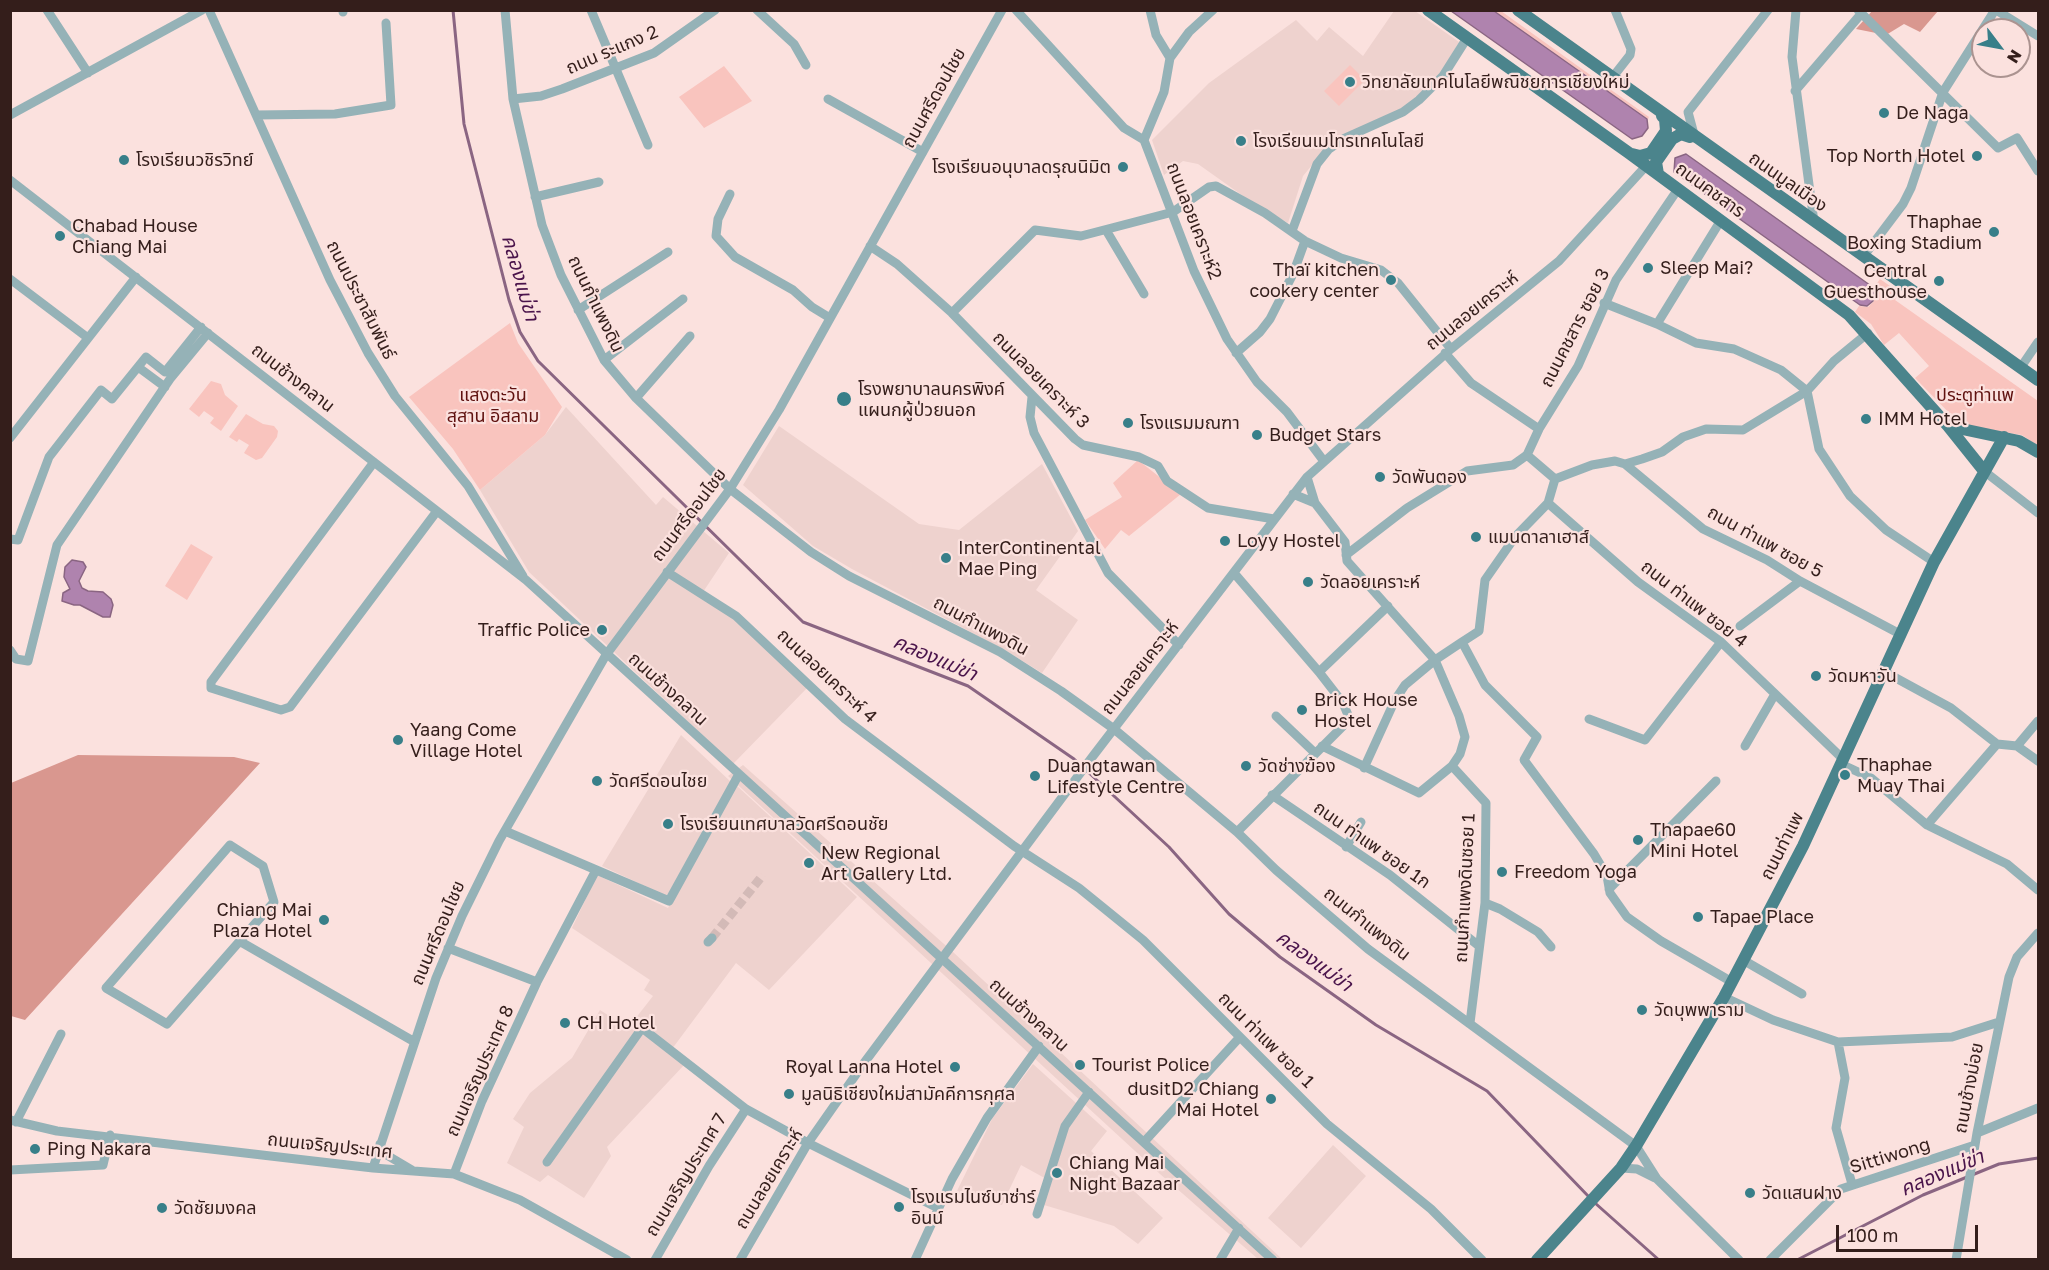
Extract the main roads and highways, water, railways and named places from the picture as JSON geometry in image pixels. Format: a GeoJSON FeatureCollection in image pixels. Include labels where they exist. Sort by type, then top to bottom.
{"type":"FeatureCollection","features":[{"type":"Feature","properties":{"kind":"main road","name":"ถนนคชสาร"},"geometry":{"type":"LineString","coordinates":[[1428,10],[1629,153],[1840,308],[1868,333],[1948,426]]}},
{"type":"Feature","properties":{"kind":"main road","name":"ถนนมูลเมือง"},"geometry":{"type":"LineString","coordinates":[[1518,10],[1814,224],[2038,380]]}},
{"type":"Feature","properties":{"kind":"main road"},"geometry":{"type":"LineString","coordinates":[[1629,153],[1640,156],[1651,153],[1666,131],[1665,119],[1659,112]]}},
{"type":"Feature","properties":{"kind":"main road"},"geometry":{"type":"LineString","coordinates":[[1658,174],[1656,162],[1672,139],[1681,134],[1695,138]]}},
{"type":"Feature","properties":{"kind":"main road"},"geometry":{"type":"LineString","coordinates":[[1948,426],[2019,441],[2038,452]]}},
{"type":"Feature","properties":{"kind":"main road"},"geometry":{"type":"LineString","coordinates":[[1948,426],[1984,471]]}},
{"type":"Feature","properties":{"kind":"main road","name":"ถนนท่าแพ"},"geometry":{"type":"LineString","coordinates":[[1537,1260],[1621,1167],[1636,1146],[1724,997],[1803,846],[1934,562],[2004,437]]}},
{"type":"Feature","properties":{"kind":"waterway","name":"คลองแม่ข่า"},"geometry":{"type":"LineString","coordinates":[[453,10],[464,124],[509,300],[520,332],[538,361],[803,622],[968,686],[1074,759],[1169,847],[1229,914],[1280,957],[1376,1025],[1487,1091],[1590,1198]]}},
{"type":"Feature","properties":{"kind":"waterway","name":"คลองแม่ข่า"},"geometry":{"type":"LineString","coordinates":[[1797,1260],[1923,1195],[1999,1164],[2038,1158]]}},
{"type":"Feature","properties":{"kind":"waterway","name":"คลองแม่ข่า"},"geometry":{"type":"LineString","coordinates":[[1595,1203],[1659,1260]]}},
{"type":"Feature","properties":{"kind":"tunnel"},"geometry":{"type":"LineString","coordinates":[[712,938],[763,875]]}},
{"type":"Feature","properties":{"kind":"place","name":"วิทยาลัยเทคโนโลยีพณิชยการเชียงใหม่"},"geometry":{"type":"Point","coordinates":[1350,82]}},
{"type":"Feature","properties":{"kind":"place","name":"De Naga"},"geometry":{"type":"Point","coordinates":[1884,113]}},
{"type":"Feature","properties":{"kind":"place","name":"โรงเรียนเมโทรเทคโนโลยี"},"geometry":{"type":"Point","coordinates":[1241,141]}},
{"type":"Feature","properties":{"kind":"place","name":"Top North Hotel"},"geometry":{"type":"Point","coordinates":[1977,156]}},
{"type":"Feature","properties":{"kind":"place","name":"โรงเรียนวชิรวิทย์"},"geometry":{"type":"Point","coordinates":[124,160]}},
{"type":"Feature","properties":{"kind":"place","name":"โรงเรียนอนุบาลดรุณนิมิต"},"geometry":{"type":"Point","coordinates":[1123,167]}},
{"type":"Feature","properties":{"kind":"place","name":"Thaphae Boxing Stadium"},"geometry":{"type":"Point","coordinates":[1994,232]}},
{"type":"Feature","properties":{"kind":"place","name":"Chabad House Chiang Mai"},"geometry":{"type":"Point","coordinates":[60,236]}},
{"type":"Feature","properties":{"kind":"place","name":"Sleep Mai?"},"geometry":{"type":"Point","coordinates":[1648,268]}},
{"type":"Feature","properties":{"kind":"place","name":"Thaï kitchen cookery center"},"geometry":{"type":"Point","coordinates":[1391,280]}},
{"type":"Feature","properties":{"kind":"place","name":"Central Guesthouse"},"geometry":{"type":"Point","coordinates":[1939,281]}},
{"type":"Feature","properties":{"kind":"place","name":"โรงพยาบาลนครพิงค์ แผนกผู้ป่วยนอก"},"geometry":{"type":"Point","coordinates":[844,399]}},
{"type":"Feature","properties":{"kind":"place","name":"IMM Hotel"},"geometry":{"type":"Point","coordinates":[1866,419]}},
{"type":"Feature","properties":{"kind":"place","name":"โรงแรมมณฑา"},"geometry":{"type":"Point","coordinates":[1128,423]}},
{"type":"Feature","properties":{"kind":"place","name":"Budget Stars"},"geometry":{"type":"Point","coordinates":[1257,435]}},
{"type":"Feature","properties":{"kind":"place","name":"วัดพันตอง"},"geometry":{"type":"Point","coordinates":[1380,477]}},
{"type":"Feature","properties":{"kind":"place","name":"แมนดาลาเฮาส์"},"geometry":{"type":"Point","coordinates":[1476,537]}},
{"type":"Feature","properties":{"kind":"place","name":"Loyy Hostel"},"geometry":{"type":"Point","coordinates":[1225,541]}},
{"type":"Feature","properties":{"kind":"place","name":"InterContinental Mae Ping"},"geometry":{"type":"Point","coordinates":[946,558]}},
{"type":"Feature","properties":{"kind":"place","name":"วัดลอยเคราะห์"},"geometry":{"type":"Point","coordinates":[1308,582]}},
{"type":"Feature","properties":{"kind":"place","name":"Traffic Police"},"geometry":{"type":"Point","coordinates":[602,630]}},
{"type":"Feature","properties":{"kind":"place","name":"วัดมหาวัน"},"geometry":{"type":"Point","coordinates":[1816,676]}},
{"type":"Feature","properties":{"kind":"place","name":"Brick House Hostel"},"geometry":{"type":"Point","coordinates":[1302,710]}},
{"type":"Feature","properties":{"kind":"place","name":"Yaang Come Village Hotel"},"geometry":{"type":"Point","coordinates":[398,740]}},
{"type":"Feature","properties":{"kind":"place","name":"วัดช่างฆ้อง"},"geometry":{"type":"Point","coordinates":[1246,766]}},
{"type":"Feature","properties":{"kind":"place","name":"Thaphae Muay Thai"},"geometry":{"type":"Point","coordinates":[1845,775]}},
{"type":"Feature","properties":{"kind":"place","name":"Duangtawan Lifestyle Centre"},"geometry":{"type":"Point","coordinates":[1035,776]}},
{"type":"Feature","properties":{"kind":"place","name":"วัดศรีดอนไชย"},"geometry":{"type":"Point","coordinates":[597,781]}},
{"type":"Feature","properties":{"kind":"place","name":"โรงเรียนเทศบาลวัดศรีดอนชัย"},"geometry":{"type":"Point","coordinates":[668,824]}},
{"type":"Feature","properties":{"kind":"place","name":"Thapae60 Mini Hotel"},"geometry":{"type":"Point","coordinates":[1638,840]}},
{"type":"Feature","properties":{"kind":"place","name":"New Regional Art Gallery Ltd."},"geometry":{"type":"Point","coordinates":[809,863]}},
{"type":"Feature","properties":{"kind":"place","name":"Freedom Yoga"},"geometry":{"type":"Point","coordinates":[1502,872]}},
{"type":"Feature","properties":{"kind":"place","name":"Tapae Place"},"geometry":{"type":"Point","coordinates":[1698,917]}},
{"type":"Feature","properties":{"kind":"place","name":"Chiang Mai Plaza Hotel"},"geometry":{"type":"Point","coordinates":[324,920]}},
{"type":"Feature","properties":{"kind":"place","name":"วัดบุพพาราม"},"geometry":{"type":"Point","coordinates":[1642,1010]}},
{"type":"Feature","properties":{"kind":"place","name":"CH Hotel"},"geometry":{"type":"Point","coordinates":[565,1023]}},
{"type":"Feature","properties":{"kind":"place","name":"Tourist Police"},"geometry":{"type":"Point","coordinates":[1080,1065]}},
{"type":"Feature","properties":{"kind":"place","name":"Royal Lanna Hotel"},"geometry":{"type":"Point","coordinates":[955,1067]}},
{"type":"Feature","properties":{"kind":"place","name":"มูลนิธิเชียงใหม่สามัคคีการกุศล"},"geometry":{"type":"Point","coordinates":[789,1094]}},
{"type":"Feature","properties":{"kind":"place","name":"dusitD2 Chiang Mai Hotel"},"geometry":{"type":"Point","coordinates":[1271,1099]}},
{"type":"Feature","properties":{"kind":"place","name":"Ping Nakara"},"geometry":{"type":"Point","coordinates":[35,1149]}},
{"type":"Feature","properties":{"kind":"place","name":"Chiang Mai Night Bazaar"},"geometry":{"type":"Point","coordinates":[1057,1173]}},
{"type":"Feature","properties":{"kind":"place","name":"วัดแสนฝาง"},"geometry":{"type":"Point","coordinates":[1750,1193]}},
{"type":"Feature","properties":{"kind":"place","name":"โรงแรมไนซ์บาซ่าร์ อินน์"},"geometry":{"type":"Point","coordinates":[899,1207]}},
{"type":"Feature","properties":{"kind":"place","name":"วัดชัยมงคล"},"geometry":{"type":"Point","coordinates":[162,1208]}},
{"type":"Feature","properties":{"kind":"park label","name":"ประตูท่าแพ"},"geometry":{"type":"Point","coordinates":[1975,395]}},
{"type":"Feature","properties":{"kind":"park label","name":"แสงตะวัน สุสาน อิสลาม"},"geometry":{"type":"Point","coordinates":[493,405]}}]}
